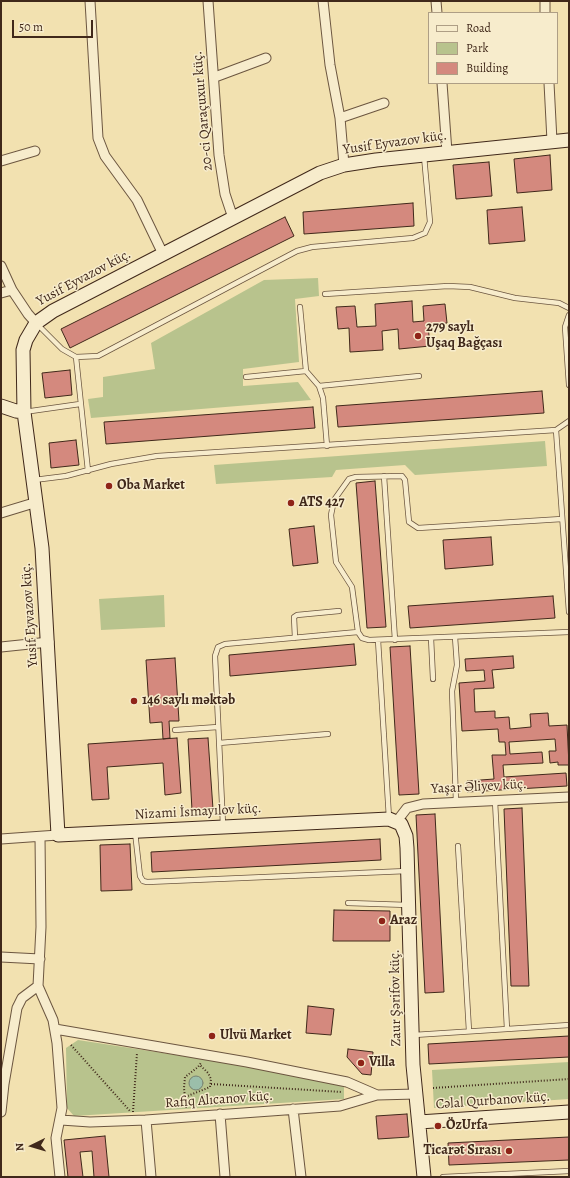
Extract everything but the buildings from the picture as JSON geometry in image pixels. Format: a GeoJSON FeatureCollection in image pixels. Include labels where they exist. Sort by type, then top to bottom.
{"type":"FeatureCollection","features":[{"type":"Feature","properties":{"kind":"street"},"geometry":{"type":"LineString","coordinates":[[90,1],[98,138],[105,156],[136,200],[163,254]]}},
{"type":"Feature","properties":{"kind":"street","name":"20-ci Qaraçuxur küç."},"geometry":{"type":"LineString","coordinates":[[208,1],[219,155],[225,194],[233,218]]}},
{"type":"Feature","properties":{"kind":"street"},"geometry":{"type":"LineString","coordinates":[[323,1],[330,65],[340,118],[344,165]]}},
{"type":"Feature","properties":{"kind":"street"},"geometry":{"type":"LineString","coordinates":[[436,1],[437,12]]}},
{"type":"Feature","properties":{"kind":"street"},"geometry":{"type":"LineString","coordinates":[[545,1],[545,12]]}},
{"type":"Feature","properties":{"kind":"street"},"geometry":{"type":"LineString","coordinates":[[214,77],[266,58]]}},
{"type":"Feature","properties":{"kind":"street"},"geometry":{"type":"LineString","coordinates":[[442,84],[447,152]]}},
{"type":"Feature","properties":{"kind":"street"},"geometry":{"type":"LineString","coordinates":[[549,84],[552,141]]}},
{"type":"Feature","properties":{"kind":"street"},"geometry":{"type":"LineString","coordinates":[[340,118],[384,103]]}},
{"type":"Feature","properties":{"kind":"street","name":"Yusif Eyvazov küç."},"geometry":{"type":"LineString","coordinates":[[58,835],[49,642],[37,502],[24,412],[23,350],[26,340],[36,323],[53,311],[320,173],[344,165],[447,152],[569,140]]}},
{"type":"Feature","properties":{"kind":"street"},"geometry":{"type":"LineString","coordinates":[[1,161],[35,151]]}},
{"type":"Feature","properties":{"kind":"street"},"geometry":{"type":"LineString","coordinates":[[1,266],[12,290],[36,323]]}},
{"type":"Feature","properties":{"kind":"street"},"geometry":{"type":"LineString","coordinates":[[1,293],[12,290]]}},
{"type":"Feature","properties":{"kind":"street"},"geometry":{"type":"LineString","coordinates":[[1,406],[24,412]]}},
{"type":"Feature","properties":{"kind":"street"},"geometry":{"type":"LineString","coordinates":[[1,513],[37,502]]}},
{"type":"Feature","properties":{"kind":"street"},"geometry":{"type":"LineString","coordinates":[[1,647],[49,642]]}},
{"type":"Feature","properties":{"kind":"street","name":"Yaşar Əliyev küç."},"geometry":{"type":"LineString","coordinates":[[393,820],[414,805],[569,797]]}},
{"type":"Feature","properties":{"kind":"street","name":"Nizami İsmayılov küç."},"geometry":{"type":"LineString","coordinates":[[1,839],[135,831],[393,820]]}},
{"type":"Feature","properties":{"kind":"street","name":"Zaur Şərifov küç."},"geometry":{"type":"LineString","coordinates":[[393,820],[401,824],[406,836],[409,871],[412,1035],[424,1177]]}},
{"type":"Feature","properties":{"kind":"street"},"geometry":{"type":"LineString","coordinates":[[40,837],[42,869],[38,986],[55,1029],[62,1108],[61,1120],[56,1138],[60,1177]]}},
{"type":"Feature","properties":{"kind":"street"},"geometry":{"type":"LineString","coordinates":[[1,957],[40,959]]}},
{"type":"Feature","properties":{"kind":"street"},"geometry":{"type":"LineString","coordinates":[[1,1112],[4,1084],[17,1008],[22,998],[38,986]]}},
{"type":"Feature","properties":{"kind":"street"},"geometry":{"type":"LineString","coordinates":[[55,1029],[239,1060],[340,1080],[361,1087],[377,1095],[416,1094]]}},
{"type":"Feature","properties":{"kind":"street","name":"Rafiq Alıcanov küç."},"geometry":{"type":"LineString","coordinates":[[61,1120],[90,1122],[146,1120],[340,1106],[377,1095]]}},
{"type":"Feature","properties":{"kind":"street"},"geometry":{"type":"LineString","coordinates":[[293,1109],[301,1177]]}},
{"type":"Feature","properties":{"kind":"street","name":"Cəlal Qurbanov küç."},"geometry":{"type":"LineString","coordinates":[[419,1122],[569,1112]]}},
{"type":"Feature","properties":{"kind":"street"},"geometry":{"type":"LineString","coordinates":[[220,1114],[225,1177]]}},
{"type":"Feature","properties":{"kind":"street"},"geometry":{"type":"LineString","coordinates":[[146,1120],[151,1177]]}},
{"type":"Feature","properties":{"kind":"lane"},"geometry":{"type":"LineString","coordinates":[[36,323],[62,349],[76,357],[98,356],[297,251],[312,247],[413,238],[425,233],[430,222],[424,155]]}},
{"type":"Feature","properties":{"kind":"lane"},"geometry":{"type":"LineString","coordinates":[[325,294],[448,286],[470,287],[515,298],[558,304],[569,308]]}},
{"type":"Feature","properties":{"kind":"lane"},"geometry":{"type":"LineString","coordinates":[[300,308],[306,371],[319,386],[323,398],[327,446]]}},
{"type":"Feature","properties":{"kind":"lane"},"geometry":{"type":"LineString","coordinates":[[569,315],[565,327],[569,385]]}},
{"type":"Feature","properties":{"kind":"lane"},"geometry":{"type":"LineString","coordinates":[[76,357],[88,471]]}},
{"type":"Feature","properties":{"kind":"lane"},"geometry":{"type":"LineString","coordinates":[[246,377],[306,371]]}},
{"type":"Feature","properties":{"kind":"lane"},"geometry":{"type":"LineString","coordinates":[[319,386],[419,376]]}},
{"type":"Feature","properties":{"kind":"lane"},"geometry":{"type":"LineString","coordinates":[[24,412],[80,404]]}},
{"type":"Feature","properties":{"kind":"lane"},"geometry":{"type":"LineString","coordinates":[[34,480],[66,476],[124,462],[158,456],[556,430],[569,421]]}},
{"type":"Feature","properties":{"kind":"lane"},"geometry":{"type":"LineString","coordinates":[[556,430],[569,612]]}},
{"type":"Feature","properties":{"kind":"lane"},"geometry":{"type":"LineString","coordinates":[[384,476],[395,640]]}},
{"type":"Feature","properties":{"kind":"lane"},"geometry":{"type":"LineString","coordinates":[[562,519],[418,528],[409,522],[405,480],[402,476],[356,477],[349,479],[331,506],[330,515],[336,562],[352,588],[358,632],[362,638],[395,640],[569,632]]}},
{"type":"Feature","properties":{"kind":"lane"},"geometry":{"type":"LineString","coordinates":[[295,638],[294,617],[297,615],[339,611]]}},
{"type":"Feature","properties":{"kind":"lane"},"geometry":{"type":"LineString","coordinates":[[223,827],[215,656],[218,648],[225,644],[358,632]]}},
{"type":"Feature","properties":{"kind":"lane"},"geometry":{"type":"LineString","coordinates":[[455,637],[457,665],[452,691],[456,802]]}},
{"type":"Feature","properties":{"kind":"lane"},"geometry":{"type":"LineString","coordinates":[[431,638],[433,680]]}},
{"type":"Feature","properties":{"kind":"lane"},"geometry":{"type":"LineString","coordinates":[[378,640],[393,820]]}},
{"type":"Feature","properties":{"kind":"lane"},"geometry":{"type":"LineString","coordinates":[[175,730],[218,727]]}},
{"type":"Feature","properties":{"kind":"lane"},"geometry":{"type":"LineString","coordinates":[[219,743],[328,734]]}},
{"type":"Feature","properties":{"kind":"lane"},"geometry":{"type":"LineString","coordinates":[[495,801],[506,1029]]}},
{"type":"Feature","properties":{"kind":"lane"},"geometry":{"type":"LineString","coordinates":[[135,831],[140,876],[143,881],[147,882],[409,871]]}},
{"type":"Feature","properties":{"kind":"lane"},"geometry":{"type":"LineString","coordinates":[[458,846],[469,1031]]}},
{"type":"Feature","properties":{"kind":"lane"},"geometry":{"type":"LineString","coordinates":[[348,903],[410,905]]}},
{"type":"Feature","properties":{"kind":"lane"},"geometry":{"type":"LineString","coordinates":[[412,1035],[569,1025]]}},
{"type":"Feature","properties":{"kind":"lane"},"geometry":{"type":"LineString","coordinates":[[443,1177],[569,1171]]}},
{"type":"Feature","properties":{"kind":"path"},"geometry":{"type":"LineString","coordinates":[[71,1045],[133,1113],[137,1049]]}},
{"type":"Feature","properties":{"kind":"path"},"geometry":{"type":"LineString","coordinates":[[186,1110],[185,1077],[200,1065],[202,1059]]}},
{"type":"Feature","properties":{"kind":"path"},"geometry":{"type":"LineString","coordinates":[[185,1097],[207,1090],[211,1084],[208,1073],[200,1065]]}},
{"type":"Feature","properties":{"kind":"path"},"geometry":{"type":"LineString","coordinates":[[433,1088],[569,1079]]}},
{"type":"Feature","properties":{"kind":"path"},"geometry":{"type":"LineString","coordinates":[[211,1084],[344,1092]]}},
{"type":"Feature","properties":{"kind":"green space"},"geometry":{"type":"Polygon","coordinates":[[[318,278],[319,296],[295,299],[299,362],[243,369],[243,386],[298,382],[311,400],[91,418],[88,399],[103,397],[103,377],[155,369],[151,343],[264,280],[318,278]]]}},
{"type":"Feature","properties":{"kind":"green space"},"geometry":{"type":"Polygon","coordinates":[[[545,441],[547,466],[415,475],[405,465],[336,470],[332,477],[216,484],[214,465],[545,441]]]}},
{"type":"Feature","properties":{"kind":"green space"},"geometry":{"type":"Polygon","coordinates":[[[164,595],[165,627],[101,630],[99,599],[164,595]]]}},
{"type":"Feature","properties":{"kind":"green space"},"geometry":{"type":"Polygon","coordinates":[[[78,1040],[202,1059],[344,1084],[344,1099],[74,1116],[67,1108],[66,1048],[78,1040]]]}},
{"type":"Feature","properties":{"kind":"green space"},"geometry":{"type":"Polygon","coordinates":[[[569,1062],[569,1099],[434,1108],[432,1070],[569,1062]]]}},
{"type":"Feature","properties":{"kind":"shaded area"},"geometry":{"type":"Polygon","coordinates":[[[193,1076],[199,1076],[203,1080],[203,1086],[199,1090],[193,1090],[189,1086],[189,1080],[193,1076]]]}},
{"type":"Feature","properties":{"kind":"place","name":"279 saylı Uşaq Bağçası"},"geometry":{"type":"Point","coordinates":[418,336]}},
{"type":"Feature","properties":{"kind":"place","name":"Oba Market"},"geometry":{"type":"Point","coordinates":[109,486]}},
{"type":"Feature","properties":{"kind":"place","name":"ATS 427"},"geometry":{"type":"Point","coordinates":[291,503]}},
{"type":"Feature","properties":{"kind":"place","name":"146 saylı məktəb"},"geometry":{"type":"Point","coordinates":[134,701]}},
{"type":"Feature","properties":{"kind":"place","name":"Araz"},"geometry":{"type":"Point","coordinates":[382,921]}},
{"type":"Feature","properties":{"kind":"place","name":"Ulvü Market"},"geometry":{"type":"Point","coordinates":[212,1036]}},
{"type":"Feature","properties":{"kind":"place","name":"Villa"},"geometry":{"type":"Point","coordinates":[361,1063]}},
{"type":"Feature","properties":{"kind":"place","name":"ÖzUrfa"},"geometry":{"type":"Point","coordinates":[438,1126]}},
{"type":"Feature","properties":{"kind":"place","name":"Ticarət Sırası"},"geometry":{"type":"Point","coordinates":[509,1151]}}]}
